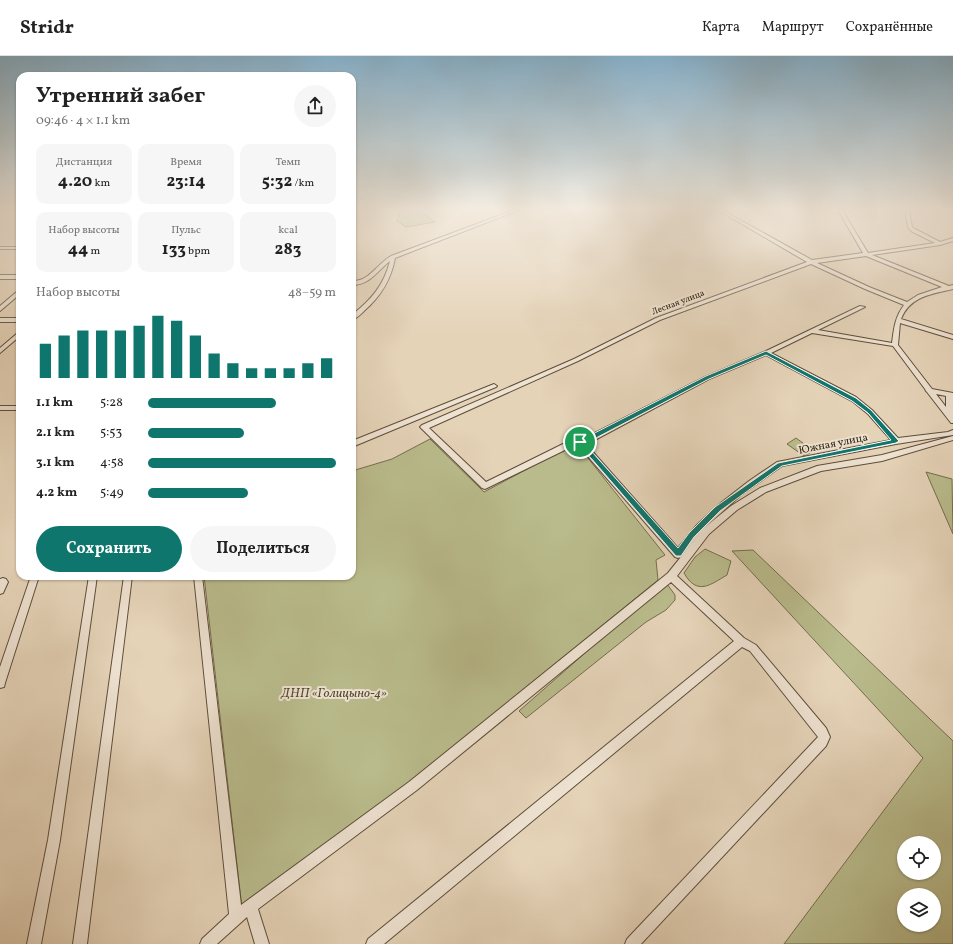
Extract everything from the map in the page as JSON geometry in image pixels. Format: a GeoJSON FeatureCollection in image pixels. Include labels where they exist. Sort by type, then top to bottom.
{"type":"FeatureCollection","features":[{"type":"Feature","properties":{"kind":"street"},"geometry":{"type":"LineString","coordinates":[[356,284],[366,281],[388,259],[408,251]]}},
{"type":"Feature","properties":{"kind":"street"},"geometry":{"type":"LineString","coordinates":[[793,251],[811,262],[907,304]]}},
{"type":"Feature","properties":{"kind":"street","name":"Лесная улица"},"geometry":{"type":"LineString","coordinates":[[580,442],[566,446],[485,486],[424,427],[576,360],[658,319],[811,262],[885,251]]}},
{"type":"Feature","properties":{"kind":"street"},"geometry":{"type":"LineString","coordinates":[[866,254],[951,288]]}},
{"type":"Feature","properties":{"kind":"street"},"geometry":{"type":"LineString","coordinates":[[356,315],[380,292],[386,282],[393,257]]}},
{"type":"Feature","properties":{"kind":"street"},"geometry":{"type":"LineString","coordinates":[[0,277],[16,277]]}},
{"type":"Feature","properties":{"kind":"street"},"geometry":{"type":"LineString","coordinates":[[894,345],[898,320],[907,304],[922,295],[951,288]]}},
{"type":"Feature","properties":{"kind":"street"},"geometry":{"type":"LineString","coordinates":[[0,309],[16,295]]}},
{"type":"Feature","properties":{"kind":"street"},"geometry":{"type":"LineString","coordinates":[[580,442],[590,439],[707,378],[766,353],[862,307]]}},
{"type":"Feature","properties":{"kind":"street"},"geometry":{"type":"LineString","coordinates":[[0,320],[16,320]]}},
{"type":"Feature","properties":{"kind":"street"},"geometry":{"type":"LineString","coordinates":[[898,320],[953,337]]}},
{"type":"Feature","properties":{"kind":"street"},"geometry":{"type":"LineString","coordinates":[[810,331],[894,345],[952,419]]}},
{"type":"Feature","properties":{"kind":"street"},"geometry":{"type":"LineString","coordinates":[[0,351],[16,337]]}},
{"type":"Feature","properties":{"kind":"street"},"geometry":{"type":"LineString","coordinates":[[766,353],[854,399],[870,412],[896,441]]}},
{"type":"Feature","properties":{"kind":"street"},"geometry":{"type":"LineString","coordinates":[[356,442],[494,386]]}},
{"type":"Feature","properties":{"kind":"street"},"geometry":{"type":"LineString","coordinates":[[928,390],[951,395],[952,419]]}},
{"type":"Feature","properties":{"kind":"street"},"geometry":{"type":"LineString","coordinates":[[0,408],[16,408]]}},
{"type":"Feature","properties":{"kind":"street","name":"Южная улица"},"geometry":{"type":"LineString","coordinates":[[580,442],[678,554],[692,535],[718,509],[780,464],[896,441],[949,434],[953,432]]}},
{"type":"Feature","properties":{"kind":"street"},"geometry":{"type":"LineString","coordinates":[[207,944],[236,916],[413,786],[671,576],[706,532],[734,508],[763,490],[820,468],[882,458],[953,438]]}},
{"type":"Feature","properties":{"kind":"street"},"geometry":{"type":"LineString","coordinates":[[632,944],[822,742],[824,737],[822,732],[753,648],[741,641],[671,576]]}},
{"type":"Feature","properties":{"kind":"street"},"geometry":{"type":"LineString","coordinates":[[0,683],[34,580]]}},
{"type":"Feature","properties":{"kind":"street"},"geometry":{"type":"LineString","coordinates":[[34,944],[54,840],[92,580]]}},
{"type":"Feature","properties":{"kind":"street"},"geometry":{"type":"LineString","coordinates":[[80,944],[127,580]]}},
{"type":"Feature","properties":{"kind":"street"},"geometry":{"type":"LineString","coordinates":[[198,580],[236,916]]}},
{"type":"Feature","properties":{"kind":"street"},"geometry":{"type":"LineString","coordinates":[[0,583],[3,582],[0,590]]}},
{"type":"Feature","properties":{"kind":"street"},"geometry":{"type":"LineString","coordinates":[[373,944],[741,641]]}},
{"type":"Feature","properties":{"kind":"street"},"geometry":{"type":"LineString","coordinates":[[250,906],[262,944]]}},
{"type":"Feature","properties":{"kind":"green space"},"geometry":{"type":"Polygon","coordinates":[[[796,438],[814,451],[804,456],[787,444],[796,438]]]}},
{"type":"Feature","properties":{"kind":"green space","name":"ДНП «Голицыно-4»"},"geometry":{"type":"Polygon","coordinates":[[[430,439],[484,492],[576,443],[665,555],[656,560],[658,580],[243,917],[204,580],[356,580],[356,470],[392,459],[430,439]]]}},
{"type":"Feature","properties":{"kind":"green space"},"geometry":{"type":"Polygon","coordinates":[[[926,472],[952,479],[953,534],[926,472]]]}},
{"type":"Feature","properties":{"kind":"green space"},"geometry":{"type":"Polygon","coordinates":[[[705,549],[731,561],[727,575],[709,585],[699,586],[689,580],[684,573],[695,557],[705,549]]]}},
{"type":"Feature","properties":{"kind":"green space"},"geometry":{"type":"Polygon","coordinates":[[[753,550],[953,741],[953,944],[784,944],[923,758],[732,551],[753,550]]]}},
{"type":"Feature","properties":{"kind":"green space"},"geometry":{"type":"Polygon","coordinates":[[[667,584],[675,595],[675,600],[666,610],[646,622],[526,718],[519,711],[617,625],[667,584]]]}},
{"type":"Feature","properties":{"kind":"route"},"geometry":{"type":"LineString","coordinates":[[766,353],[854,399],[870,412],[896,441],[780,464],[718,509],[692,535],[678,554],[580,442],[590,439],[624,422],[707,378],[766,353]]}}]}
